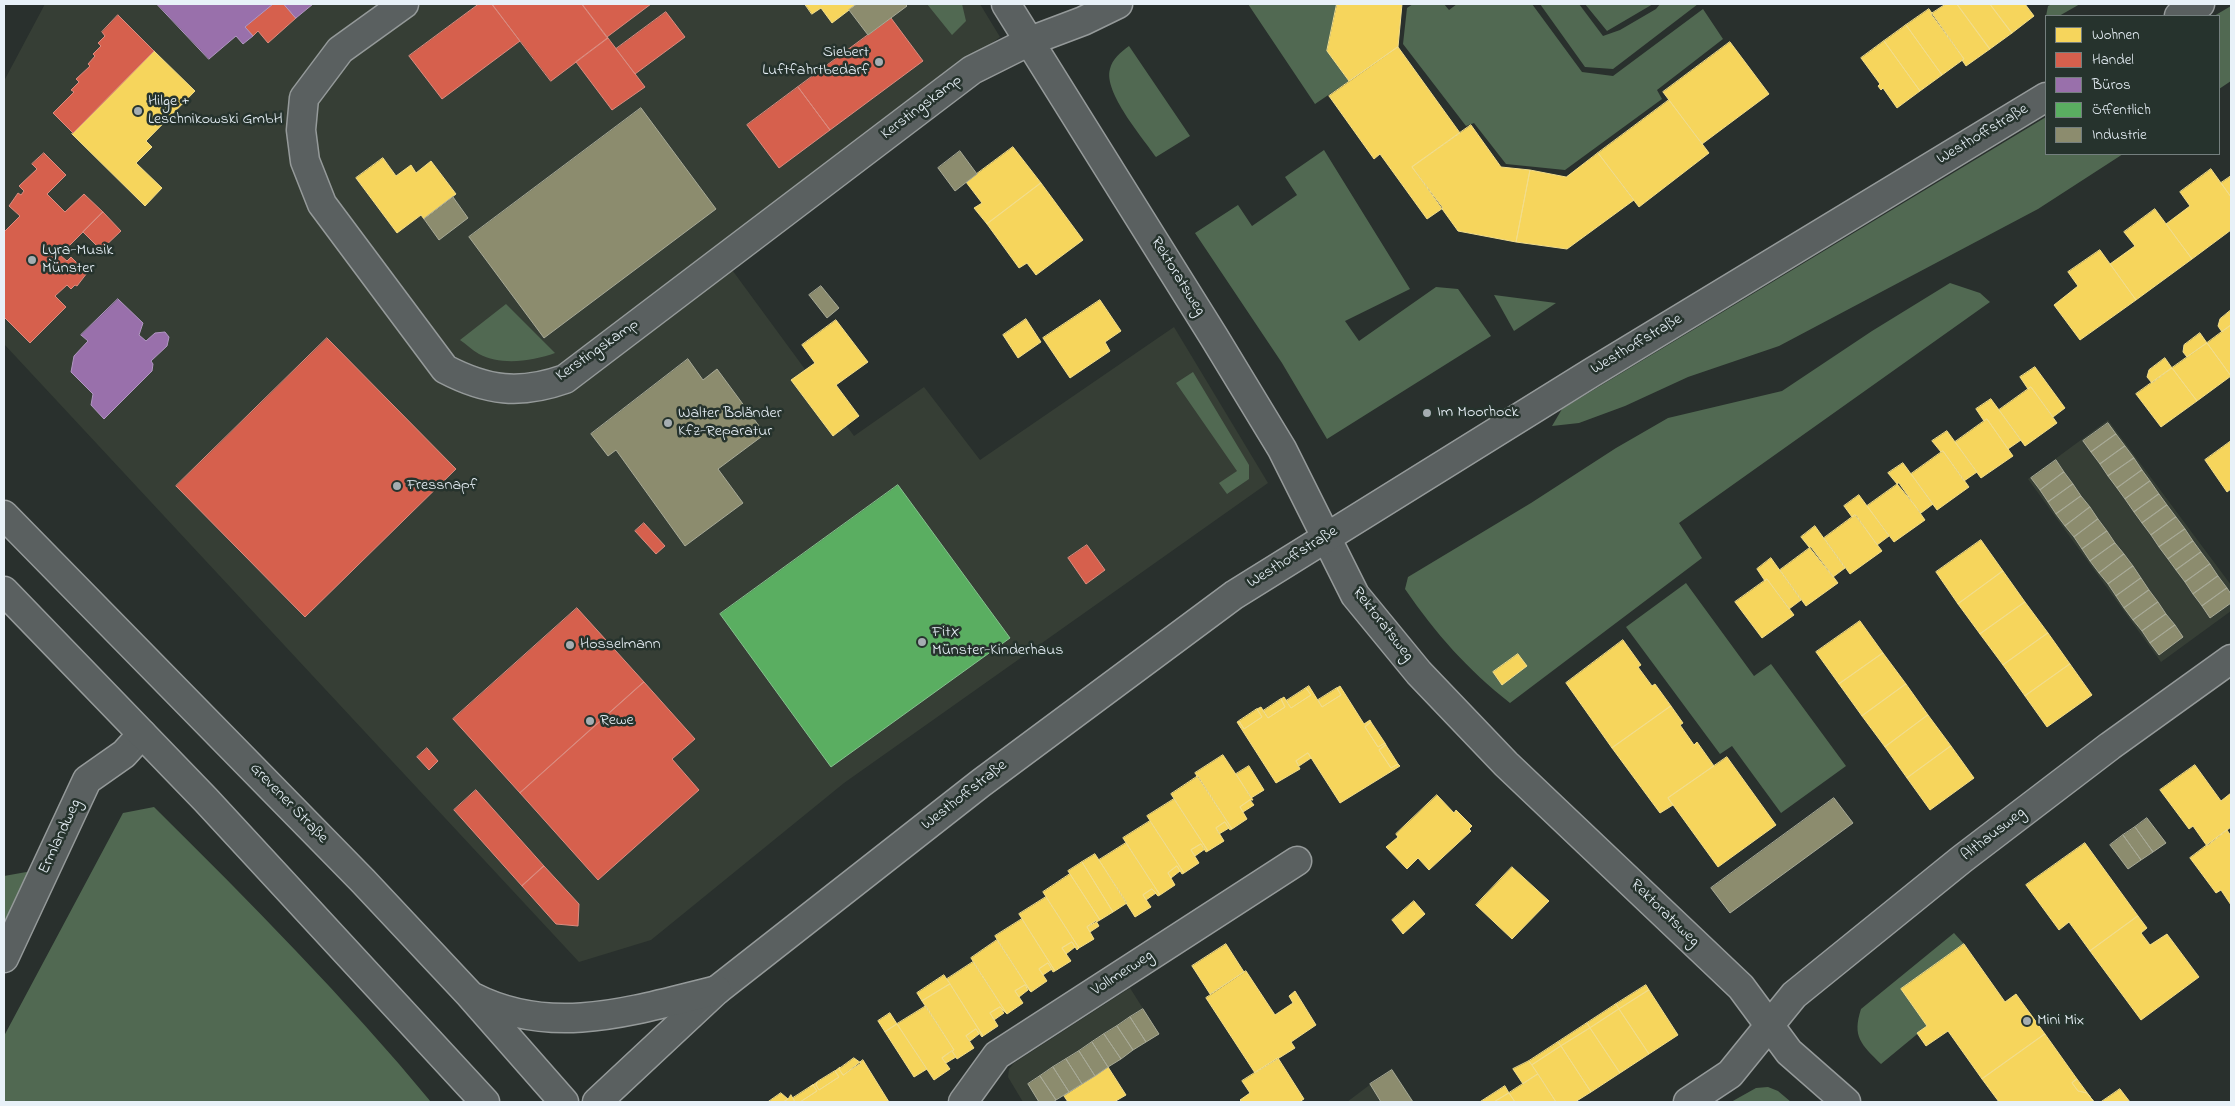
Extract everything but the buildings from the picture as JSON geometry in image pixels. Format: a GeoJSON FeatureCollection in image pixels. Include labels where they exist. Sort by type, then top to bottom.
{"type":"FeatureCollection","features":[{"type":"Feature","properties":{"kind":"street","name":"Kerstingskamp"},"geometry":{"type":"LineString","coordinates":[[404,4],[340,50],[304,98],[301,130],[305,161],[322,204],[446,369],[470,382],[494,388],[526,389],[545,386],[565,379],[972,70],[1030,41]]}},
{"type":"Feature","properties":{"kind":"street","name":"Rektoratsweg"},"geometry":{"type":"LineString","coordinates":[[1006,4],[1277,441],[1355,595],[1419,673],[1506,764],[1741,987],[1789,1052],[1846,1102]]}},
{"type":"Feature","properties":{"kind":"street"},"geometry":{"type":"LineString","coordinates":[[1030,41],[1082,21],[1118,4]]}},
{"type":"Feature","properties":{"kind":"street"},"geometry":{"type":"LineString","coordinates":[[2181,15],[2200,4]]}},
{"type":"Feature","properties":{"kind":"street","name":"Westhoffstraße"},"geometry":{"type":"LineString","coordinates":[[598,1102],[716,990],[981,783],[1234,595],[1600,367],[2045,98]]}},
{"type":"Feature","properties":{"kind":"street","name":"Grevener Straße"},"geometry":{"type":"LineString","coordinates":[[4,516],[363,881],[470,995],[564,1102]]}},
{"type":"Feature","properties":{"kind":"street"},"geometry":{"type":"LineString","coordinates":[[4,591],[206,800],[485,1102]]}},
{"type":"Feature","properties":{"kind":"street","name":"Althausweg"},"geometry":{"type":"LineString","coordinates":[[1770,1026],[1794,995],[1962,860],[2110,746],[2231,659]]}},
{"type":"Feature","properties":{"kind":"street","name":"Ermlandweg"},"geometry":{"type":"LineString","coordinates":[[4,958],[88,780],[124,754],[142,734]]}},
{"type":"Feature","properties":{"kind":"street","name":"Vollmerweg"},"geometry":{"type":"LineString","coordinates":[[963,1102],[997,1055],[1297,861]]}},
{"type":"Feature","properties":{"kind":"street"},"geometry":{"type":"LineString","coordinates":[[470,995],[488,1004],[532,1016],[589,1018],[716,990]]}},
{"type":"Feature","properties":{"kind":"street"},"geometry":{"type":"LineString","coordinates":[[1688,1102],[1730,1074],[1770,1026]]}},
{"type":"Feature","properties":{"kind":"shaded area"},"geometry":{"type":"Polygon","coordinates":[[[45,4],[980,4],[1000,37],[716,248],[854,436],[924,387],[980,460],[1174,327],[1268,483],[844,783],[651,940],[579,962],[4,344],[4,81],[45,4]]]}},
{"type":"Feature","properties":{"kind":"shaded area"},"geometry":{"type":"Polygon","coordinates":[[[2108,420],[2231,585],[2231,611],[2161,662],[2028,479],[2108,420]]]}},
{"type":"Feature","properties":{"kind":"shaded area"},"geometry":{"type":"Polygon","coordinates":[[[1130,988],[1159,1034],[1053,1102],[1023,1102],[1008,1077],[1009,1069],[1014,1063],[1130,988]]]}},
{"type":"Feature","properties":{"kind":"shaded area"},"geometry":{"type":"Polygon","coordinates":[[[1392,1068],[1414,1102],[1347,1102],[1392,1068]]]}},
{"type":"Feature","properties":{"kind":"green space"},"geometry":{"type":"Polygon","coordinates":[[[927,4],[962,4],[966,21],[952,35],[927,4]]]}},
{"type":"Feature","properties":{"kind":"green space"},"geometry":{"type":"Polygon","coordinates":[[[1248,4],[1337,4],[1328,51],[1349,81],[1315,104],[1248,4]]]}},
{"type":"Feature","properties":{"kind":"green space"},"geometry":{"type":"Polygon","coordinates":[[[1413,4],[1444,4],[1449,10],[1457,4],[1532,4],[1582,72],[1613,76],[1703,9],[1723,39],[1657,90],[1662,99],[1565,170],[1506,164],[1474,123],[1466,126],[1403,44],[1407,8],[1413,4]]]}},
{"type":"Feature","properties":{"kind":"green space"},"geometry":{"type":"Polygon","coordinates":[[[1540,4],[1579,4],[1603,36],[1620,30],[1656,9],[1660,4],[1698,4],[1613,69],[1585,67],[1540,4]]]}},
{"type":"Feature","properties":{"kind":"green space"},"geometry":{"type":"Polygon","coordinates":[[[1585,4],[1653,4],[1607,31],[1585,4]]]}},
{"type":"Feature","properties":{"kind":"green space"},"geometry":{"type":"Polygon","coordinates":[[[2052,4],[2080,4],[2061,15],[2046,15],[2048,6],[2052,4]]]}},
{"type":"Feature","properties":{"kind":"green space"},"geometry":{"type":"Polygon","coordinates":[[[2231,6],[2231,81],[2220,88],[2220,15],[2216,15],[2231,6]]]}},
{"type":"Feature","properties":{"kind":"green space"},"geometry":{"type":"Polygon","coordinates":[[[1129,46],[1190,136],[1156,157],[1118,102],[1109,79],[1113,62],[1129,46]]]}},
{"type":"Feature","properties":{"kind":"green space"},"geometry":{"type":"Polygon","coordinates":[[[2045,118],[2045,155],[2121,155],[2038,209],[1779,346],[1688,377],[1625,406],[1579,423],[1552,426],[1562,409],[2045,118]]]}},
{"type":"Feature","properties":{"kind":"green space"},"geometry":{"type":"Polygon","coordinates":[[[1324,150],[1410,289],[1345,321],[1359,341],[1436,287],[1458,289],[1491,336],[1327,439],[1282,363],[1195,233],[1238,205],[1252,226],[1297,195],[1285,177],[1324,150]]]}},
{"type":"Feature","properties":{"kind":"green space"},"geometry":{"type":"Polygon","coordinates":[[[1950,283],[1980,293],[1990,302],[1679,523],[1702,558],[1510,703],[1453,650],[1428,621],[1405,589],[1408,577],[1531,503],[1616,448],[1668,418],[1782,391],[1872,331],[1950,283]]]}},
{"type":"Feature","properties":{"kind":"green space"},"geometry":{"type":"Polygon","coordinates":[[[1494,295],[1556,303],[1514,331],[1494,295]]]}},
{"type":"Feature","properties":{"kind":"green space"},"geometry":{"type":"Polygon","coordinates":[[[506,304],[555,353],[527,360],[497,360],[479,354],[460,340],[506,304]]]}},
{"type":"Feature","properties":{"kind":"green space"},"geometry":{"type":"Polygon","coordinates":[[[1193,372],[1249,465],[1249,479],[1227,494],[1219,483],[1237,471],[1176,383],[1193,372]]]}},
{"type":"Feature","properties":{"kind":"green space"},"geometry":{"type":"Polygon","coordinates":[[[1686,583],[1754,676],[1771,664],[1846,766],[1781,813],[1732,746],[1720,754],[1626,627],[1686,583]]]}},
{"type":"Feature","properties":{"kind":"green space"},"geometry":{"type":"Polygon","coordinates":[[[154,807],[331,988],[431,1102],[4,1102],[4,1036],[123,813],[154,807]]]}},
{"type":"Feature","properties":{"kind":"green space"},"geometry":{"type":"Polygon","coordinates":[[[32,871],[4,927],[4,876],[32,871]]]}},
{"type":"Feature","properties":{"kind":"green space"},"geometry":{"type":"Polygon","coordinates":[[[1954,933],[1964,944],[1902,989],[1927,1026],[1881,1064],[1860,1040],[1858,1019],[1861,1009],[1954,933]]]}},
{"type":"Feature","properties":{"kind":"green space"},"geometry":{"type":"Polygon","coordinates":[[[1768,1087],[1778,1091],[1791,1102],[1731,1102],[1756,1088],[1768,1087]]]}},
{"type":"Feature","properties":{"kind":"place","name":"Siebert Luftfahrtbedarf"},"geometry":{"type":"Point","coordinates":[879,62]}},
{"type":"Feature","properties":{"kind":"place","name":"Hilge + Leschnikowski GmbH"},"geometry":{"type":"Point","coordinates":[138,111]}},
{"type":"Feature","properties":{"kind":"place","name":"Lyra-Musik Münster"},"geometry":{"type":"Point","coordinates":[32,260]}},
{"type":"Feature","properties":{"kind":"place","name":"Im Moorhock"},"geometry":{"type":"Point","coordinates":[1427,413]}},
{"type":"Feature","properties":{"kind":"place","name":"Walter Boländer Kfz-Reparatur"},"geometry":{"type":"Point","coordinates":[668,423]}},
{"type":"Feature","properties":{"kind":"place","name":"Fressnapf"},"geometry":{"type":"Point","coordinates":[397,486]}},
{"type":"Feature","properties":{"kind":"place","name":"FitX Münster-Kinderhaus"},"geometry":{"type":"Point","coordinates":[922,642]}},
{"type":"Feature","properties":{"kind":"place","name":"Hosselmann"},"geometry":{"type":"Point","coordinates":[570,645]}},
{"type":"Feature","properties":{"kind":"place","name":"Rewe"},"geometry":{"type":"Point","coordinates":[590,721]}},
{"type":"Feature","properties":{"kind":"place","name":"Mini Mix"},"geometry":{"type":"Point","coordinates":[2027,1021]}}]}
